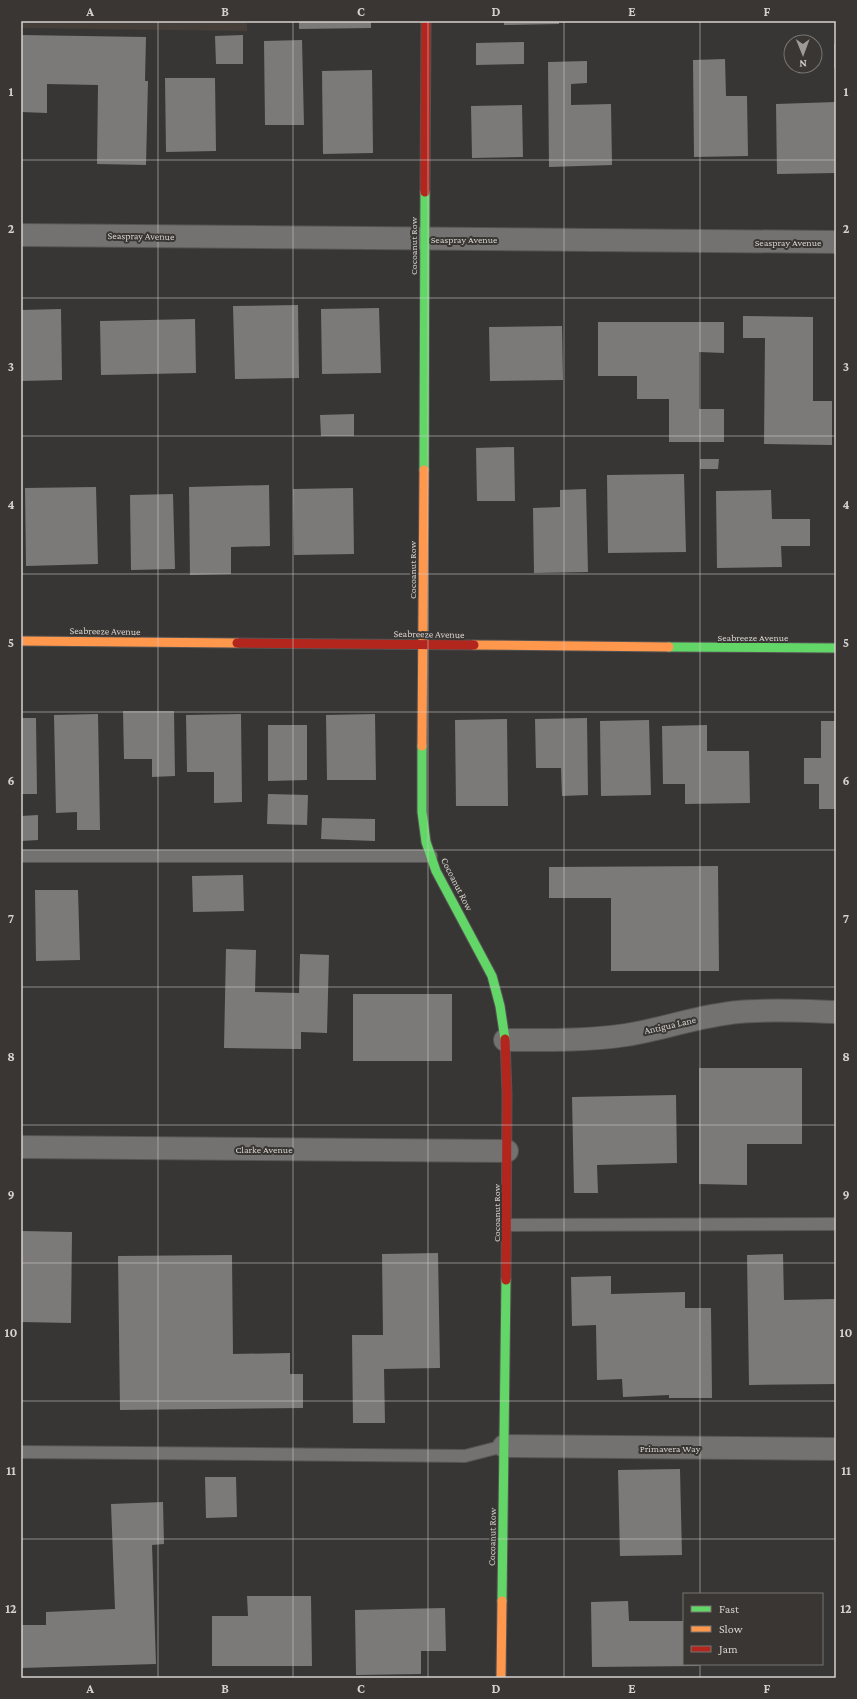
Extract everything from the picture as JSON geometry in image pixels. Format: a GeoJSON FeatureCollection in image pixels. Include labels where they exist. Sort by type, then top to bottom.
{"type":"FeatureCollection","features":[{"type":"Feature","properties":{"kind":"street","name":"Cocoanut Row"},"geometry":{"type":"LineString","coordinates":[[426,21],[422,812],[426,842],[443,886],[492,976],[500,1006],[505,1040],[507,1225],[501,1678]]}},
{"type":"Feature","properties":{"kind":"street","name":"Seaspray Avenue"},"geometry":{"type":"LineString","coordinates":[[21,235],[836,242]]}},
{"type":"Feature","properties":{"kind":"street","name":"Seabreeze Avenue"},"geometry":{"type":"LineString","coordinates":[[21,641],[836,648]]}},
{"type":"Feature","properties":{"kind":"street","name":"Antigua Lane"},"geometry":{"type":"LineString","coordinates":[[505,1040],[587,1040],[605,1038],[738,1012],[836,1012]]}},
{"type":"Feature","properties":{"kind":"street","name":"Clarke Avenue"},"geometry":{"type":"LineString","coordinates":[[21,1147],[507,1151]]}},
{"type":"Feature","properties":{"kind":"street","name":"Primavera Way"},"geometry":{"type":"LineString","coordinates":[[504,1446],[836,1449]]}},
{"type":"Feature","properties":{"kind":"lane"},"geometry":{"type":"LineString","coordinates":[[21,856],[431,856]]}},
{"type":"Feature","properties":{"kind":"lane"},"geometry":{"type":"LineString","coordinates":[[507,1225],[836,1224]]}},
{"type":"Feature","properties":{"kind":"lane"},"geometry":{"type":"LineString","coordinates":[[21,1452],[465,1456],[504,1446]]}},
{"type":"Feature","properties":{"kind":"shaded area"},"geometry":{"type":"Polygon","coordinates":[[[21,21],[247,21],[247,31],[21,28],[21,21]]]}},
{"type":"Feature","properties":{"kind":"building"},"geometry":{"type":"Polygon","coordinates":[[[299,21],[371,21],[371,28],[299,29],[299,21]]]}},
{"type":"Feature","properties":{"kind":"building"},"geometry":{"type":"Polygon","coordinates":[[[504,21],[559,21],[559,24],[504,25],[504,21]]]}},
{"type":"Feature","properties":{"kind":"building"},"geometry":{"type":"Polygon","coordinates":[[[21,35],[146,37],[145,81],[148,81],[146,165],[97,164],[98,85],[47,84],[47,113],[21,112],[21,35]]]}},
{"type":"Feature","properties":{"kind":"building"},"geometry":{"type":"Polygon","coordinates":[[[243,35],[243,64],[216,64],[215,36],[243,35]]]}},
{"type":"Feature","properties":{"kind":"building"},"geometry":{"type":"Polygon","coordinates":[[[302,40],[304,125],[265,125],[264,41],[302,40]]]}},
{"type":"Feature","properties":{"kind":"building"},"geometry":{"type":"Polygon","coordinates":[[[524,42],[524,64],[476,65],[476,43],[524,42]]]}},
{"type":"Feature","properties":{"kind":"building"},"geometry":{"type":"Polygon","coordinates":[[[834,44],[836,44],[836,68],[834,68],[834,44]]]}},
{"type":"Feature","properties":{"kind":"building"},"geometry":{"type":"Polygon","coordinates":[[[725,59],[726,96],[747,96],[748,156],[694,157],[693,60],[725,59]]]}},
{"type":"Feature","properties":{"kind":"building"},"geometry":{"type":"Polygon","coordinates":[[[587,61],[587,83],[571,84],[571,105],[611,104],[612,165],[549,167],[548,62],[587,61]]]}},
{"type":"Feature","properties":{"kind":"building"},"geometry":{"type":"Polygon","coordinates":[[[372,70],[373,153],[323,154],[322,71],[372,70]]]}},
{"type":"Feature","properties":{"kind":"building"},"geometry":{"type":"Polygon","coordinates":[[[165,78],[215,78],[216,151],[166,152],[165,78]]]}},
{"type":"Feature","properties":{"kind":"building"},"geometry":{"type":"Polygon","coordinates":[[[836,102],[836,173],[777,174],[776,104],[836,102]]]}},
{"type":"Feature","properties":{"kind":"building"},"geometry":{"type":"Polygon","coordinates":[[[522,105],[523,157],[472,158],[471,106],[522,105]]]}},
{"type":"Feature","properties":{"kind":"building"},"geometry":{"type":"Polygon","coordinates":[[[298,305],[299,378],[235,379],[233,306],[298,305]]]}},
{"type":"Feature","properties":{"kind":"building"},"geometry":{"type":"Polygon","coordinates":[[[379,308],[381,373],[322,374],[321,309],[379,308]]]}},
{"type":"Feature","properties":{"kind":"building"},"geometry":{"type":"Polygon","coordinates":[[[61,309],[62,380],[21,381],[21,310],[61,309]]]}},
{"type":"Feature","properties":{"kind":"building"},"geometry":{"type":"Polygon","coordinates":[[[743,316],[813,317],[813,401],[832,401],[832,445],[764,444],[765,338],[743,338],[743,316]]]}},
{"type":"Feature","properties":{"kind":"building"},"geometry":{"type":"Polygon","coordinates":[[[195,319],[196,373],[101,375],[100,321],[195,319]]]}},
{"type":"Feature","properties":{"kind":"building"},"geometry":{"type":"Polygon","coordinates":[[[598,322],[724,322],[724,353],[699,352],[699,409],[724,409],[724,442],[669,442],[669,399],[637,399],[637,376],[598,376],[598,322]]]}},
{"type":"Feature","properties":{"kind":"building"},"geometry":{"type":"Polygon","coordinates":[[[562,326],[563,380],[490,381],[489,327],[562,326]]]}},
{"type":"Feature","properties":{"kind":"building"},"geometry":{"type":"Polygon","coordinates":[[[354,414],[354,436],[321,436],[320,415],[354,414]]]}},
{"type":"Feature","properties":{"kind":"building"},"geometry":{"type":"Polygon","coordinates":[[[514,447],[515,501],[477,501],[476,448],[514,447]]]}},
{"type":"Feature","properties":{"kind":"building"},"geometry":{"type":"Polygon","coordinates":[[[700,459],[719,459],[718,469],[700,469],[700,459]]]}},
{"type":"Feature","properties":{"kind":"building"},"geometry":{"type":"Polygon","coordinates":[[[684,474],[686,552],[608,553],[607,475],[684,474]]]}},
{"type":"Feature","properties":{"kind":"building"},"geometry":{"type":"Polygon","coordinates":[[[269,485],[270,546],[231,547],[231,574],[190,575],[189,487],[269,485]]]}},
{"type":"Feature","properties":{"kind":"building"},"geometry":{"type":"Polygon","coordinates":[[[96,487],[98,564],[26,566],[25,488],[96,487]]]}},
{"type":"Feature","properties":{"kind":"building"},"geometry":{"type":"Polygon","coordinates":[[[353,488],[354,554],[294,555],[293,489],[353,488]]]}},
{"type":"Feature","properties":{"kind":"building"},"geometry":{"type":"Polygon","coordinates":[[[586,489],[588,572],[534,573],[533,508],[560,507],[560,490],[586,489]]]}},
{"type":"Feature","properties":{"kind":"building"},"geometry":{"type":"Polygon","coordinates":[[[771,490],[772,519],[810,519],[810,546],[781,546],[782,567],[717,568],[716,491],[771,490]]]}},
{"type":"Feature","properties":{"kind":"building"},"geometry":{"type":"Polygon","coordinates":[[[173,494],[175,569],[131,570],[130,495],[173,494]]]}},
{"type":"Feature","properties":{"kind":"building"},"geometry":{"type":"Polygon","coordinates":[[[123,711],[174,711],[175,776],[152,777],[152,759],[124,759],[123,711]]]}},
{"type":"Feature","properties":{"kind":"building"},"geometry":{"type":"Polygon","coordinates":[[[98,714],[100,830],[77,830],[77,812],[56,813],[54,715],[98,714]]]}},
{"type":"Feature","properties":{"kind":"building"},"geometry":{"type":"Polygon","coordinates":[[[241,714],[242,802],[214,803],[214,772],[187,772],[186,715],[241,714]]]}},
{"type":"Feature","properties":{"kind":"building"},"geometry":{"type":"Polygon","coordinates":[[[375,714],[376,780],[327,780],[326,715],[375,714]]]}},
{"type":"Feature","properties":{"kind":"building"},"geometry":{"type":"Polygon","coordinates":[[[21,718],[36,718],[37,794],[21,794],[21,718]]]}},
{"type":"Feature","properties":{"kind":"building"},"geometry":{"type":"Polygon","coordinates":[[[587,718],[588,795],[562,796],[561,768],[536,768],[535,719],[587,718]]]}},
{"type":"Feature","properties":{"kind":"building"},"geometry":{"type":"Polygon","coordinates":[[[507,719],[508,806],[456,806],[455,720],[507,719]]]}},
{"type":"Feature","properties":{"kind":"building"},"geometry":{"type":"Polygon","coordinates":[[[649,720],[651,795],[601,796],[600,721],[649,720]]]}},
{"type":"Feature","properties":{"kind":"building"},"geometry":{"type":"Polygon","coordinates":[[[821,721],[836,721],[836,809],[819,809],[819,784],[804,784],[804,758],[821,758],[821,721]]]}},
{"type":"Feature","properties":{"kind":"building"},"geometry":{"type":"Polygon","coordinates":[[[268,725],[307,725],[307,780],[268,781],[268,725]]]}},
{"type":"Feature","properties":{"kind":"building"},"geometry":{"type":"Polygon","coordinates":[[[707,725],[707,751],[749,751],[750,803],[685,804],[685,784],[663,784],[662,726],[707,725]]]}},
{"type":"Feature","properties":{"kind":"building"},"geometry":{"type":"Polygon","coordinates":[[[268,794],[308,795],[307,825],[267,824],[268,794]]]}},
{"type":"Feature","properties":{"kind":"building"},"geometry":{"type":"Polygon","coordinates":[[[38,815],[38,840],[21,841],[21,816],[38,815]]]}},
{"type":"Feature","properties":{"kind":"building"},"geometry":{"type":"Polygon","coordinates":[[[322,818],[375,819],[375,841],[321,839],[322,818]]]}},
{"type":"Feature","properties":{"kind":"building"},"geometry":{"type":"Polygon","coordinates":[[[718,866],[719,971],[611,971],[611,898],[549,898],[549,867],[718,866]]]}},
{"type":"Feature","properties":{"kind":"building"},"geometry":{"type":"Polygon","coordinates":[[[243,875],[244,911],[193,912],[192,876],[243,875]]]}},
{"type":"Feature","properties":{"kind":"building"},"geometry":{"type":"Polygon","coordinates":[[[35,890],[78,890],[80,960],[36,961],[35,890]]]}},
{"type":"Feature","properties":{"kind":"building"},"geometry":{"type":"Polygon","coordinates":[[[226,949],[256,950],[255,992],[299,993],[300,954],[329,955],[327,1033],[301,1032],[301,1049],[224,1048],[226,949]]]}},
{"type":"Feature","properties":{"kind":"building"},"geometry":{"type":"Polygon","coordinates":[[[353,994],[452,994],[452,1061],[353,1061],[353,994]]]}},
{"type":"Feature","properties":{"kind":"building"},"geometry":{"type":"Polygon","coordinates":[[[699,1068],[802,1068],[802,1144],[747,1144],[747,1185],[699,1184],[699,1068]]]}},
{"type":"Feature","properties":{"kind":"building"},"geometry":{"type":"Polygon","coordinates":[[[676,1095],[677,1163],[597,1165],[598,1193],[574,1193],[572,1097],[676,1095]]]}},
{"type":"Feature","properties":{"kind":"building"},"geometry":{"type":"Polygon","coordinates":[[[21,1231],[72,1232],[71,1323],[21,1322],[21,1231]]]}},
{"type":"Feature","properties":{"kind":"building"},"geometry":{"type":"Polygon","coordinates":[[[438,1253],[440,1368],[384,1369],[385,1423],[353,1423],[352,1335],[383,1335],[382,1254],[438,1253]]]}},
{"type":"Feature","properties":{"kind":"building"},"geometry":{"type":"Polygon","coordinates":[[[783,1254],[784,1300],[836,1299],[836,1384],[749,1385],[747,1255],[783,1254]]]}},
{"type":"Feature","properties":{"kind":"building"},"geometry":{"type":"Polygon","coordinates":[[[232,1255],[233,1354],[290,1353],[290,1374],[303,1374],[303,1408],[120,1410],[118,1256],[232,1255]]]}},
{"type":"Feature","properties":{"kind":"building"},"geometry":{"type":"Polygon","coordinates":[[[611,1276],[611,1294],[685,1292],[685,1308],[711,1308],[712,1398],[669,1398],[669,1395],[623,1397],[622,1379],[597,1380],[596,1325],[572,1326],[571,1277],[611,1276]]]}},
{"type":"Feature","properties":{"kind":"building"},"geometry":{"type":"Polygon","coordinates":[[[680,1469],[682,1555],[620,1556],[618,1470],[680,1469]]]}},
{"type":"Feature","properties":{"kind":"building"},"geometry":{"type":"Polygon","coordinates":[[[205,1477],[236,1477],[237,1517],[206,1518],[205,1477]]]}},
{"type":"Feature","properties":{"kind":"building"},"geometry":{"type":"Polygon","coordinates":[[[163,1502],[164,1544],[152,1545],[156,1664],[21,1668],[21,1625],[46,1625],[46,1612],[115,1609],[111,1504],[163,1502]]]}},
{"type":"Feature","properties":{"kind":"building"},"geometry":{"type":"Polygon","coordinates":[[[247,1596],[311,1596],[312,1666],[212,1666],[212,1616],[248,1616],[247,1596]]]}},
{"type":"Feature","properties":{"kind":"building"},"geometry":{"type":"Polygon","coordinates":[[[628,1601],[629,1621],[683,1621],[683,1665],[699,1666],[592,1667],[591,1602],[628,1601]]]}},
{"type":"Feature","properties":{"kind":"building"},"geometry":{"type":"Polygon","coordinates":[[[445,1608],[446,1651],[421,1651],[421,1674],[356,1675],[355,1610],[445,1608]]]}},
{"type":"Feature","properties":{"kind":"traffic: fast"},"geometry":{"type":"LineString","coordinates":[[424,470],[425,192]]}},
{"type":"Feature","properties":{"kind":"traffic: fast"},"geometry":{"type":"LineString","coordinates":[[669,647],[836,648]]}},
{"type":"Feature","properties":{"kind":"traffic: fast"},"geometry":{"type":"LineString","coordinates":[[422,746],[422,812],[426,842],[436,871],[492,976],[500,1006],[505,1039]]}},
{"type":"Feature","properties":{"kind":"traffic: fast"},"geometry":{"type":"LineString","coordinates":[[502,1601],[506,1280]]}},
{"type":"Feature","properties":{"kind":"traffic: slow"},"geometry":{"type":"LineString","coordinates":[[422,746],[424,470]]}},
{"type":"Feature","properties":{"kind":"traffic: slow"},"geometry":{"type":"LineString","coordinates":[[21,641],[237,643]]}},
{"type":"Feature","properties":{"kind":"traffic: slow"},"geometry":{"type":"LineString","coordinates":[[474,645],[669,647]]}},
{"type":"Feature","properties":{"kind":"traffic: slow"},"geometry":{"type":"LineString","coordinates":[[501,1678],[502,1601]]}},
{"type":"Feature","properties":{"kind":"traffic: jam"},"geometry":{"type":"LineString","coordinates":[[425,192],[426,21]]}},
{"type":"Feature","properties":{"kind":"traffic: jam"},"geometry":{"type":"LineString","coordinates":[[237,643],[474,645]]}},
{"type":"Feature","properties":{"kind":"traffic: jam"},"geometry":{"type":"LineString","coordinates":[[505,1039],[507,1094],[506,1280]]}}]}
